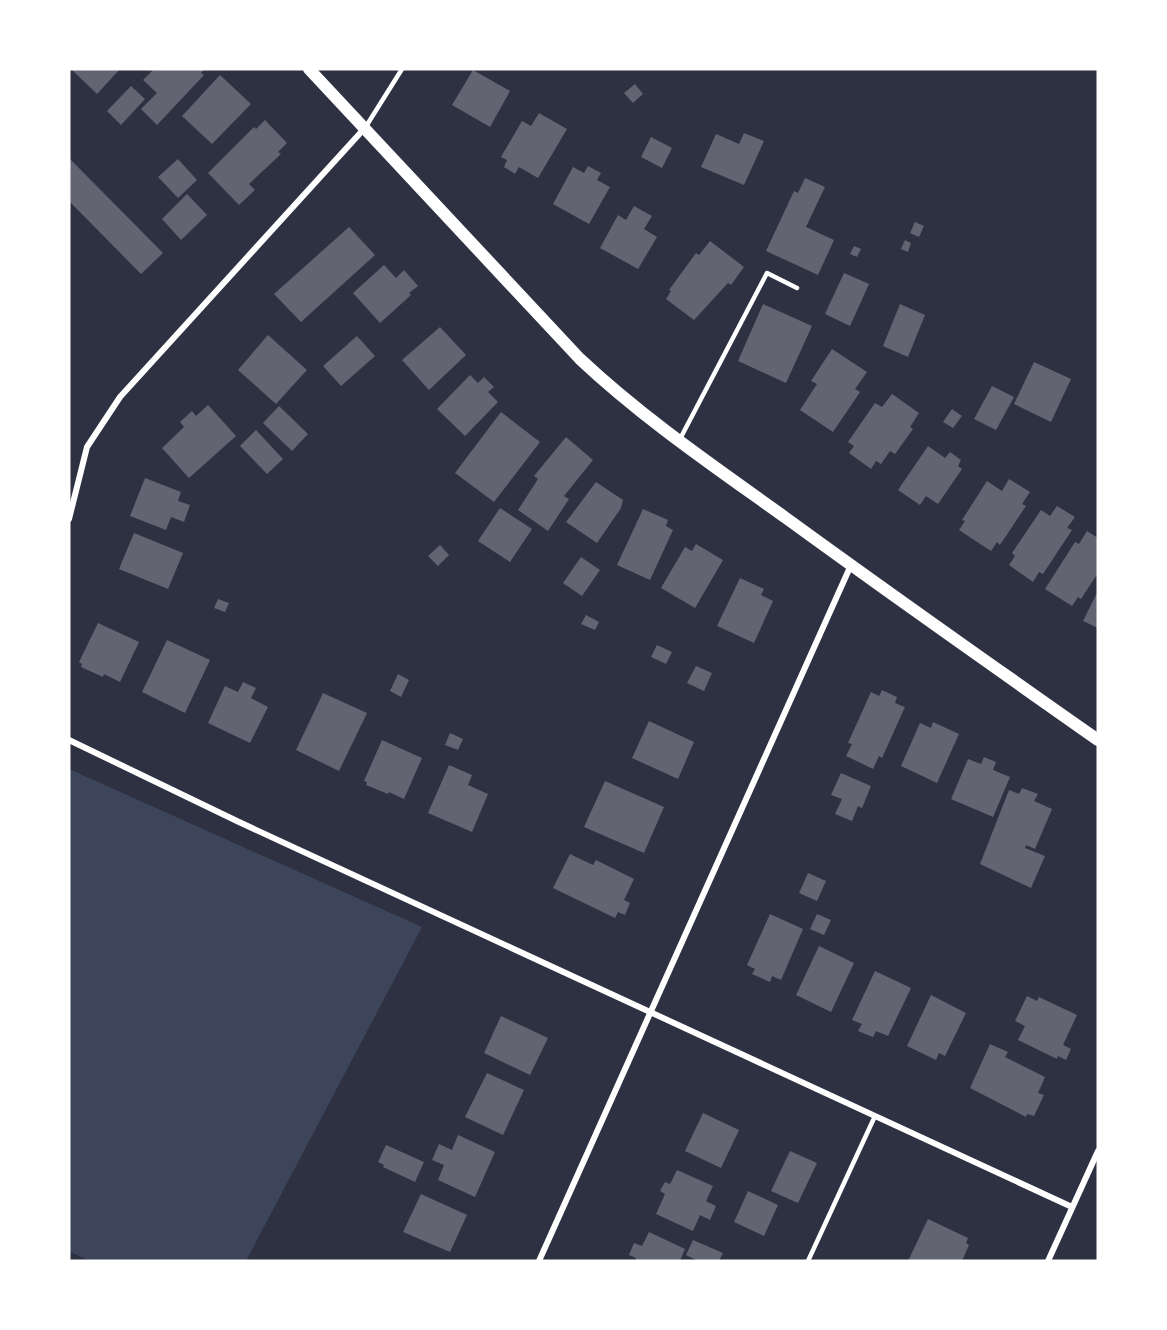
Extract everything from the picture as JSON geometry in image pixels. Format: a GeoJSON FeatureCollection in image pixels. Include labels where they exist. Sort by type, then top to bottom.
{"type":"FeatureCollection","features":[{"type":"Feature","properties":{"kind":"main road"},"geometry":{"type":"LineString","coordinates":[[309,69],[363,130],[580,359],[616,393],[851,566],[1098,740]]}},
{"type":"Feature","properties":{"kind":"street"},"geometry":{"type":"LineString","coordinates":[[69,519],[87,447],[120,397],[363,130]]}},
{"type":"Feature","properties":{"kind":"street"},"geometry":{"type":"LineString","coordinates":[[539,1261],[851,566]]}},
{"type":"Feature","properties":{"kind":"street"},"geometry":{"type":"LineString","coordinates":[[69,740],[239,822],[1072,1207]]}},
{"type":"Feature","properties":{"kind":"street"},"geometry":{"type":"LineString","coordinates":[[1048,1261],[1098,1151]]}},
{"type":"Feature","properties":{"kind":"lane"},"geometry":{"type":"LineString","coordinates":[[363,130],[402,69]]}},
{"type":"Feature","properties":{"kind":"lane"},"geometry":{"type":"LineString","coordinates":[[679,441],[767,273],[797,288]]}},
{"type":"Feature","properties":{"kind":"lane"},"geometry":{"type":"LineString","coordinates":[[808,1261],[875,1116]]}},
{"type":"Feature","properties":{"kind":"shaded area"},"geometry":{"type":"Polygon","coordinates":[[[69,769],[422,927],[246,1261],[89,1261],[69,1251],[69,769]]]}},
{"type":"Feature","properties":{"kind":"building"},"geometry":{"type":"Polygon","coordinates":[[[71,69],[120,69],[97,94],[71,69]]]}},
{"type":"Feature","properties":{"kind":"building"},"geometry":{"type":"Polygon","coordinates":[[[154,69],[205,69],[201,73],[204,75],[157,125],[141,109],[157,93],[143,80],[154,69]]]}},
{"type":"Feature","properties":{"kind":"building"},"geometry":{"type":"Polygon","coordinates":[[[473,70],[510,91],[490,127],[452,105],[473,70]]]}},
{"type":"Feature","properties":{"kind":"building"},"geometry":{"type":"Polygon","coordinates":[[[220,75],[251,104],[212,144],[182,116],[220,75]]]}},
{"type":"Feature","properties":{"kind":"building"},"geometry":{"type":"Polygon","coordinates":[[[635,84],[643,94],[633,103],[624,93],[635,84]]]}},
{"type":"Feature","properties":{"kind":"building"},"geometry":{"type":"Polygon","coordinates":[[[131,86],[145,99],[121,125],[107,111],[131,86]]]}},
{"type":"Feature","properties":{"kind":"building"},"geometry":{"type":"Polygon","coordinates":[[[539,113],[567,129],[538,178],[519,167],[515,174],[504,167],[507,160],[501,157],[522,121],[531,126],[539,113]]]}},
{"type":"Feature","properties":{"kind":"building"},"geometry":{"type":"Polygon","coordinates":[[[265,120],[287,143],[278,152],[281,154],[249,184],[255,190],[239,205],[208,173],[254,127],[256,129],[265,120]]]}},
{"type":"Feature","properties":{"kind":"building"},"geometry":{"type":"Polygon","coordinates":[[[744,133],[764,141],[744,185],[701,167],[716,134],[739,144],[744,133]]]}},
{"type":"Feature","properties":{"kind":"building"},"geometry":{"type":"Polygon","coordinates":[[[651,137],[672,148],[662,168],[641,157],[651,137]]]}},
{"type":"Feature","properties":{"kind":"building"},"geometry":{"type":"Polygon","coordinates":[[[69,158],[163,253],[141,274],[71,203],[69,205],[69,158]]]}},
{"type":"Feature","properties":{"kind":"building"},"geometry":{"type":"Polygon","coordinates":[[[178,159],[197,180],[178,198],[158,177],[178,159]]]}},
{"type":"Feature","properties":{"kind":"building"},"geometry":{"type":"Polygon","coordinates":[[[588,166],[601,173],[597,180],[610,187],[589,224],[553,204],[573,167],[584,173],[588,166]]]}},
{"type":"Feature","properties":{"kind":"building"},"geometry":{"type":"Polygon","coordinates":[[[805,178],[825,187],[806,227],[834,240],[818,275],[766,251],[794,191],[798,193],[805,178]]]}},
{"type":"Feature","properties":{"kind":"building"},"geometry":{"type":"Polygon","coordinates":[[[187,194],[207,215],[181,240],[162,219],[187,194]]]}},
{"type":"Feature","properties":{"kind":"building"},"geometry":{"type":"Polygon","coordinates":[[[634,206],[652,216],[644,229],[657,237],[638,269],[600,248],[618,215],[626,220],[634,206]]]}},
{"type":"Feature","properties":{"kind":"building"},"geometry":{"type":"Polygon","coordinates":[[[915,222],[924,226],[919,237],[910,233],[915,222]]]}},
{"type":"Feature","properties":{"kind":"building"},"geometry":{"type":"Polygon","coordinates":[[[349,227],[375,255],[301,322],[274,294],[349,227]]]}},
{"type":"Feature","properties":{"kind":"building"},"geometry":{"type":"Polygon","coordinates":[[[905,240],[911,243],[908,252],[901,249],[905,240]]]}},
{"type":"Feature","properties":{"kind":"building"},"geometry":{"type":"Polygon","coordinates":[[[710,241],[744,267],[731,285],[728,283],[694,320],[666,299],[671,291],[669,290],[696,253],[699,255],[710,241]]]}},
{"type":"Feature","properties":{"kind":"building"},"geometry":{"type":"Polygon","coordinates":[[[854,246],[861,249],[857,257],[850,254],[854,246]]]}},
{"type":"Feature","properties":{"kind":"building"},"geometry":{"type":"Polygon","coordinates":[[[384,265],[396,278],[404,270],[418,286],[380,323],[353,293],[384,265]]]}},
{"type":"Feature","properties":{"kind":"building"},"geometry":{"type":"Polygon","coordinates":[[[844,273],[869,284],[850,326],[825,314],[844,273]]]}},
{"type":"Feature","properties":{"kind":"building"},"geometry":{"type":"Polygon","coordinates":[[[763,304],[812,326],[786,383],[738,361],[763,304]]]}},
{"type":"Feature","properties":{"kind":"building"},"geometry":{"type":"Polygon","coordinates":[[[900,304],[925,315],[908,357],[883,346],[900,304]]]}},
{"type":"Feature","properties":{"kind":"building"},"geometry":{"type":"Polygon","coordinates":[[[440,327],[466,355],[429,390],[402,360],[440,327]]]}},
{"type":"Feature","properties":{"kind":"building"},"geometry":{"type":"Polygon","coordinates":[[[268,335],[307,370],[276,404],[238,370],[268,335]]]}},
{"type":"Feature","properties":{"kind":"building"},"geometry":{"type":"Polygon","coordinates":[[[357,336],[375,356],[341,386],[323,366],[357,336]]]}},
{"type":"Feature","properties":{"kind":"building"},"geometry":{"type":"Polygon","coordinates":[[[832,349],[867,372],[855,389],[860,392],[833,432],[800,410],[817,384],[811,381],[832,349]]]}},
{"type":"Feature","properties":{"kind":"building"},"geometry":{"type":"Polygon","coordinates":[[[1034,362],[1071,379],[1051,422],[1014,404],[1034,362]]]}},
{"type":"Feature","properties":{"kind":"building"},"geometry":{"type":"Polygon","coordinates":[[[470,375],[478,383],[484,377],[494,387],[488,392],[498,402],[465,436],[437,409],[470,375]]]}},
{"type":"Feature","properties":{"kind":"building"},"geometry":{"type":"Polygon","coordinates":[[[992,386],[1014,397],[996,430],[974,419],[992,386]]]}},
{"type":"Feature","properties":{"kind":"building"},"geometry":{"type":"Polygon","coordinates":[[[892,394],[919,413],[910,427],[913,429],[895,454],[890,451],[881,464],[876,461],[871,469],[849,453],[854,446],[848,442],[875,403],[882,407],[892,394]]]}},
{"type":"Feature","properties":{"kind":"building"},"geometry":{"type":"Polygon","coordinates":[[[208,405],[236,436],[189,478],[162,448],[184,427],[180,422],[192,411],[196,416],[208,405]]]}},
{"type":"Feature","properties":{"kind":"building"},"geometry":{"type":"Polygon","coordinates":[[[279,406],[308,434],[292,451],[263,423],[279,406]]]}},
{"type":"Feature","properties":{"kind":"building"},"geometry":{"type":"Polygon","coordinates":[[[952,409],[962,416],[953,428],[943,422],[952,409]]]}},
{"type":"Feature","properties":{"kind":"building"},"geometry":{"type":"Polygon","coordinates":[[[501,412],[540,442],[494,502],[455,473],[501,412]]]}},
{"type":"Feature","properties":{"kind":"building"},"geometry":{"type":"Polygon","coordinates":[[[256,430],[283,459],[267,474],[240,446],[256,430]]]}},
{"type":"Feature","properties":{"kind":"building"},"geometry":{"type":"Polygon","coordinates":[[[566,437],[593,460],[564,496],[569,499],[548,531],[518,510],[538,479],[534,476],[566,437]]]}},
{"type":"Feature","properties":{"kind":"building"},"geometry":{"type":"Polygon","coordinates":[[[928,446],[945,458],[950,452],[961,460],[958,466],[962,469],[938,504],[926,496],[920,505],[898,490],[928,446]]]}},
{"type":"Feature","properties":{"kind":"building"},"geometry":{"type":"Polygon","coordinates":[[[145,478],[181,492],[178,501],[190,505],[184,522],[171,517],[166,530],[130,516],[145,478]]]}},
{"type":"Feature","properties":{"kind":"building"},"geometry":{"type":"Polygon","coordinates":[[[1009,479],[1030,492],[1022,504],[1026,506],[1000,545],[997,542],[991,551],[959,530],[965,521],[962,520],[987,481],[1002,491],[1009,479]]]}},
{"type":"Feature","properties":{"kind":"building"},"geometry":{"type":"Polygon","coordinates":[[[596,482],[623,500],[621,508],[597,543],[566,522],[596,482]]]}},
{"type":"Feature","properties":{"kind":"building"},"geometry":{"type":"Polygon","coordinates":[[[1057,506],[1075,517],[1067,528],[1072,530],[1043,574],[1039,572],[1033,582],[1009,565],[1015,556],[1012,553],[1041,510],[1050,516],[1057,506]]]}},
{"type":"Feature","properties":{"kind":"building"},"geometry":{"type":"Polygon","coordinates":[[[500,508],[532,529],[510,562],[478,541],[500,508]]]}},
{"type":"Feature","properties":{"kind":"building"},"geometry":{"type":"Polygon","coordinates":[[[643,509],[668,520],[666,526],[673,530],[650,580],[617,565],[643,509]]]}},
{"type":"Feature","properties":{"kind":"building"},"geometry":{"type":"Polygon","coordinates":[[[1087,531],[1098,538],[1098,573],[1081,599],[1078,597],[1072,606],[1045,589],[1075,542],[1079,544],[1087,531]]]}},
{"type":"Feature","properties":{"kind":"building"},"geometry":{"type":"Polygon","coordinates":[[[134,533],[183,553],[168,589],[119,569],[134,533]]]}},
{"type":"Feature","properties":{"kind":"building"},"geometry":{"type":"Polygon","coordinates":[[[696,544],[723,560],[695,608],[661,588],[685,547],[692,551],[696,544]]]}},
{"type":"Feature","properties":{"kind":"building"},"geometry":{"type":"Polygon","coordinates":[[[440,545],[449,555],[438,566],[428,556],[440,545]]]}},
{"type":"Feature","properties":{"kind":"building"},"geometry":{"type":"Polygon","coordinates":[[[581,557],[600,570],[582,596],[563,583],[581,557]]]}},
{"type":"Feature","properties":{"kind":"building"},"geometry":{"type":"Polygon","coordinates":[[[740,578],[764,589],[761,595],[773,601],[754,643],[717,626],[740,578]]]}},
{"type":"Feature","properties":{"kind":"building"},"geometry":{"type":"Polygon","coordinates":[[[1098,591],[1098,628],[1083,621],[1098,591]]]}},
{"type":"Feature","properties":{"kind":"building"},"geometry":{"type":"Polygon","coordinates":[[[218,599],[229,603],[225,612],[214,608],[218,599]]]}},
{"type":"Feature","properties":{"kind":"building"},"geometry":{"type":"Polygon","coordinates":[[[586,615],[599,622],[595,630],[581,624],[586,615]]]}},
{"type":"Feature","properties":{"kind":"building"},"geometry":{"type":"Polygon","coordinates":[[[98,623],[139,642],[120,682],[81,667],[82,664],[79,662],[98,623]]]}},
{"type":"Feature","properties":{"kind":"building"},"geometry":{"type":"Polygon","coordinates":[[[167,640],[210,660],[185,713],[142,692],[167,640]]]}},
{"type":"Feature","properties":{"kind":"building"},"geometry":{"type":"Polygon","coordinates":[[[657,645],[672,652],[666,664],[651,657],[657,645]]]}},
{"type":"Feature","properties":{"kind":"building"},"geometry":{"type":"Polygon","coordinates":[[[696,666],[712,673],[704,691],[687,683],[696,666]]]}},
{"type":"Feature","properties":{"kind":"building"},"geometry":{"type":"Polygon","coordinates":[[[398,674],[409,680],[401,697],[390,691],[398,674]]]}},
{"type":"Feature","properties":{"kind":"building"},"geometry":{"type":"Polygon","coordinates":[[[243,682],[256,688],[251,698],[268,707],[250,743],[208,723],[225,686],[238,692],[243,682]]]}},
{"type":"Feature","properties":{"kind":"building"},"geometry":{"type":"Polygon","coordinates":[[[882,690],[897,697],[895,703],[905,707],[882,758],[879,756],[873,769],[846,756],[852,744],[848,743],[871,692],[879,696],[882,690]]]}},
{"type":"Feature","properties":{"kind":"building"},"geometry":{"type":"Polygon","coordinates":[[[323,693],[367,713],[339,771],[296,750],[323,693]]]}},
{"type":"Feature","properties":{"kind":"building"},"geometry":{"type":"Polygon","coordinates":[[[649,721],[694,742],[678,779],[632,758],[649,721]]]}},
{"type":"Feature","properties":{"kind":"building"},"geometry":{"type":"Polygon","coordinates":[[[933,722],[959,734],[937,783],[901,766],[920,723],[931,728],[933,722]]]}},
{"type":"Feature","properties":{"kind":"building"},"geometry":{"type":"Polygon","coordinates":[[[450,733],[463,739],[458,750],[445,745],[450,733]]]}},
{"type":"Feature","properties":{"kind":"building"},"geometry":{"type":"Polygon","coordinates":[[[382,740],[422,758],[404,799],[366,785],[367,782],[364,781],[382,740]]]}},
{"type":"Feature","properties":{"kind":"building"},"geometry":{"type":"Polygon","coordinates":[[[984,757],[996,762],[993,770],[1010,777],[993,817],[951,799],[968,759],[981,764],[984,757]]]}},
{"type":"Feature","properties":{"kind":"building"},"geometry":{"type":"Polygon","coordinates":[[[449,765],[472,775],[468,785],[488,794],[472,832],[428,813],[449,765]]]}},
{"type":"Feature","properties":{"kind":"building"},"geometry":{"type":"Polygon","coordinates":[[[841,773],[871,786],[862,808],[858,806],[852,821],[835,814],[842,799],[831,795],[841,773]]]}},
{"type":"Feature","properties":{"kind":"building"},"geometry":{"type":"Polygon","coordinates":[[[605,781],[664,807],[644,853],[584,827],[605,781]]]}},
{"type":"Feature","properties":{"kind":"building"},"geometry":{"type":"Polygon","coordinates":[[[1022,788],[1038,794],[1034,801],[1052,809],[1035,849],[1026,845],[1025,848],[1045,856],[1031,888],[980,864],[1009,790],[1019,794],[1022,788]]]}},
{"type":"Feature","properties":{"kind":"building"},"geometry":{"type":"Polygon","coordinates":[[[570,854],[593,865],[596,860],[634,879],[624,900],[630,903],[625,915],[618,912],[615,918],[553,888],[570,854]]]}},
{"type":"Feature","properties":{"kind":"building"},"geometry":{"type":"Polygon","coordinates":[[[808,873],[826,881],[817,901],[799,893],[808,873]]]}},
{"type":"Feature","properties":{"kind":"building"},"geometry":{"type":"Polygon","coordinates":[[[770,914],[803,929],[781,980],[772,976],[770,982],[752,974],[755,969],[747,965],[770,914]]]}},
{"type":"Feature","properties":{"kind":"building"},"geometry":{"type":"Polygon","coordinates":[[[817,914],[831,920],[824,935],[810,929],[817,914]]]}},
{"type":"Feature","properties":{"kind":"building"},"geometry":{"type":"Polygon","coordinates":[[[819,946],[854,963],[831,1012],[796,995],[819,946]]]}},
{"type":"Feature","properties":{"kind":"building"},"geometry":{"type":"Polygon","coordinates":[[[875,971],[911,988],[888,1036],[876,1031],[873,1037],[858,1031],[862,1024],[852,1020],[875,971]]]}},
{"type":"Feature","properties":{"kind":"building"},"geometry":{"type":"Polygon","coordinates":[[[931,995],[966,1013],[945,1056],[939,1053],[936,1060],[907,1046],[931,995]]]}},
{"type":"Feature","properties":{"kind":"building"},"geometry":{"type":"Polygon","coordinates":[[[1027,996],[1037,1001],[1039,997],[1077,1015],[1063,1045],[1071,1049],[1066,1060],[1058,1056],[1057,1059],[1018,1040],[1025,1026],[1015,1021],[1027,996]]]}},
{"type":"Feature","properties":{"kind":"building"},"geometry":{"type":"Polygon","coordinates":[[[501,1016],[548,1038],[530,1075],[484,1053],[501,1016]]]}},
{"type":"Feature","properties":{"kind":"building"},"geometry":{"type":"Polygon","coordinates":[[[990,1044],[1008,1052],[1005,1057],[1045,1077],[1038,1093],[1044,1095],[1034,1116],[1027,1114],[1026,1117],[970,1088],[990,1044]]]}},
{"type":"Feature","properties":{"kind":"building"},"geometry":{"type":"Polygon","coordinates":[[[487,1073],[524,1090],[503,1135],[465,1117],[487,1073]]]}},
{"type":"Feature","properties":{"kind":"building"},"geometry":{"type":"Polygon","coordinates":[[[703,1113],[739,1130],[721,1168],[685,1151],[703,1113]]]}},
{"type":"Feature","properties":{"kind":"building"},"geometry":{"type":"Polygon","coordinates":[[[458,1135],[495,1152],[475,1197],[438,1180],[444,1165],[432,1160],[439,1144],[452,1150],[458,1135]]]}},
{"type":"Feature","properties":{"kind":"building"},"geometry":{"type":"Polygon","coordinates":[[[386,1145],[424,1162],[415,1182],[383,1167],[384,1165],[378,1162],[386,1145]]]}},
{"type":"Feature","properties":{"kind":"building"},"geometry":{"type":"Polygon","coordinates":[[[790,1151],[817,1163],[798,1203],[771,1191],[790,1151]]]}},
{"type":"Feature","properties":{"kind":"building"},"geometry":{"type":"Polygon","coordinates":[[[677,1170],[713,1186],[706,1201],[716,1206],[710,1220],[700,1215],[693,1231],[656,1214],[665,1194],[660,1191],[665,1182],[670,1184],[677,1170]]]}},
{"type":"Feature","properties":{"kind":"building"},"geometry":{"type":"Polygon","coordinates":[[[748,1191],[778,1205],[764,1236],[734,1222],[748,1191]]]}},
{"type":"Feature","properties":{"kind":"building"},"geometry":{"type":"Polygon","coordinates":[[[421,1194],[467,1215],[450,1252],[403,1232],[421,1194]]]}},
{"type":"Feature","properties":{"kind":"building"},"geometry":{"type":"Polygon","coordinates":[[[928,1219],[968,1238],[966,1243],[969,1245],[962,1261],[908,1261],[928,1219]]]}},
{"type":"Feature","properties":{"kind":"building"},"geometry":{"type":"Polygon","coordinates":[[[649,1232],[685,1249],[680,1261],[635,1261],[636,1258],[629,1255],[634,1243],[642,1246],[649,1232]]]}},
{"type":"Feature","properties":{"kind":"building"},"geometry":{"type":"Polygon","coordinates":[[[693,1240],[723,1253],[719,1261],[698,1261],[686,1255],[693,1240]]]}}]}
